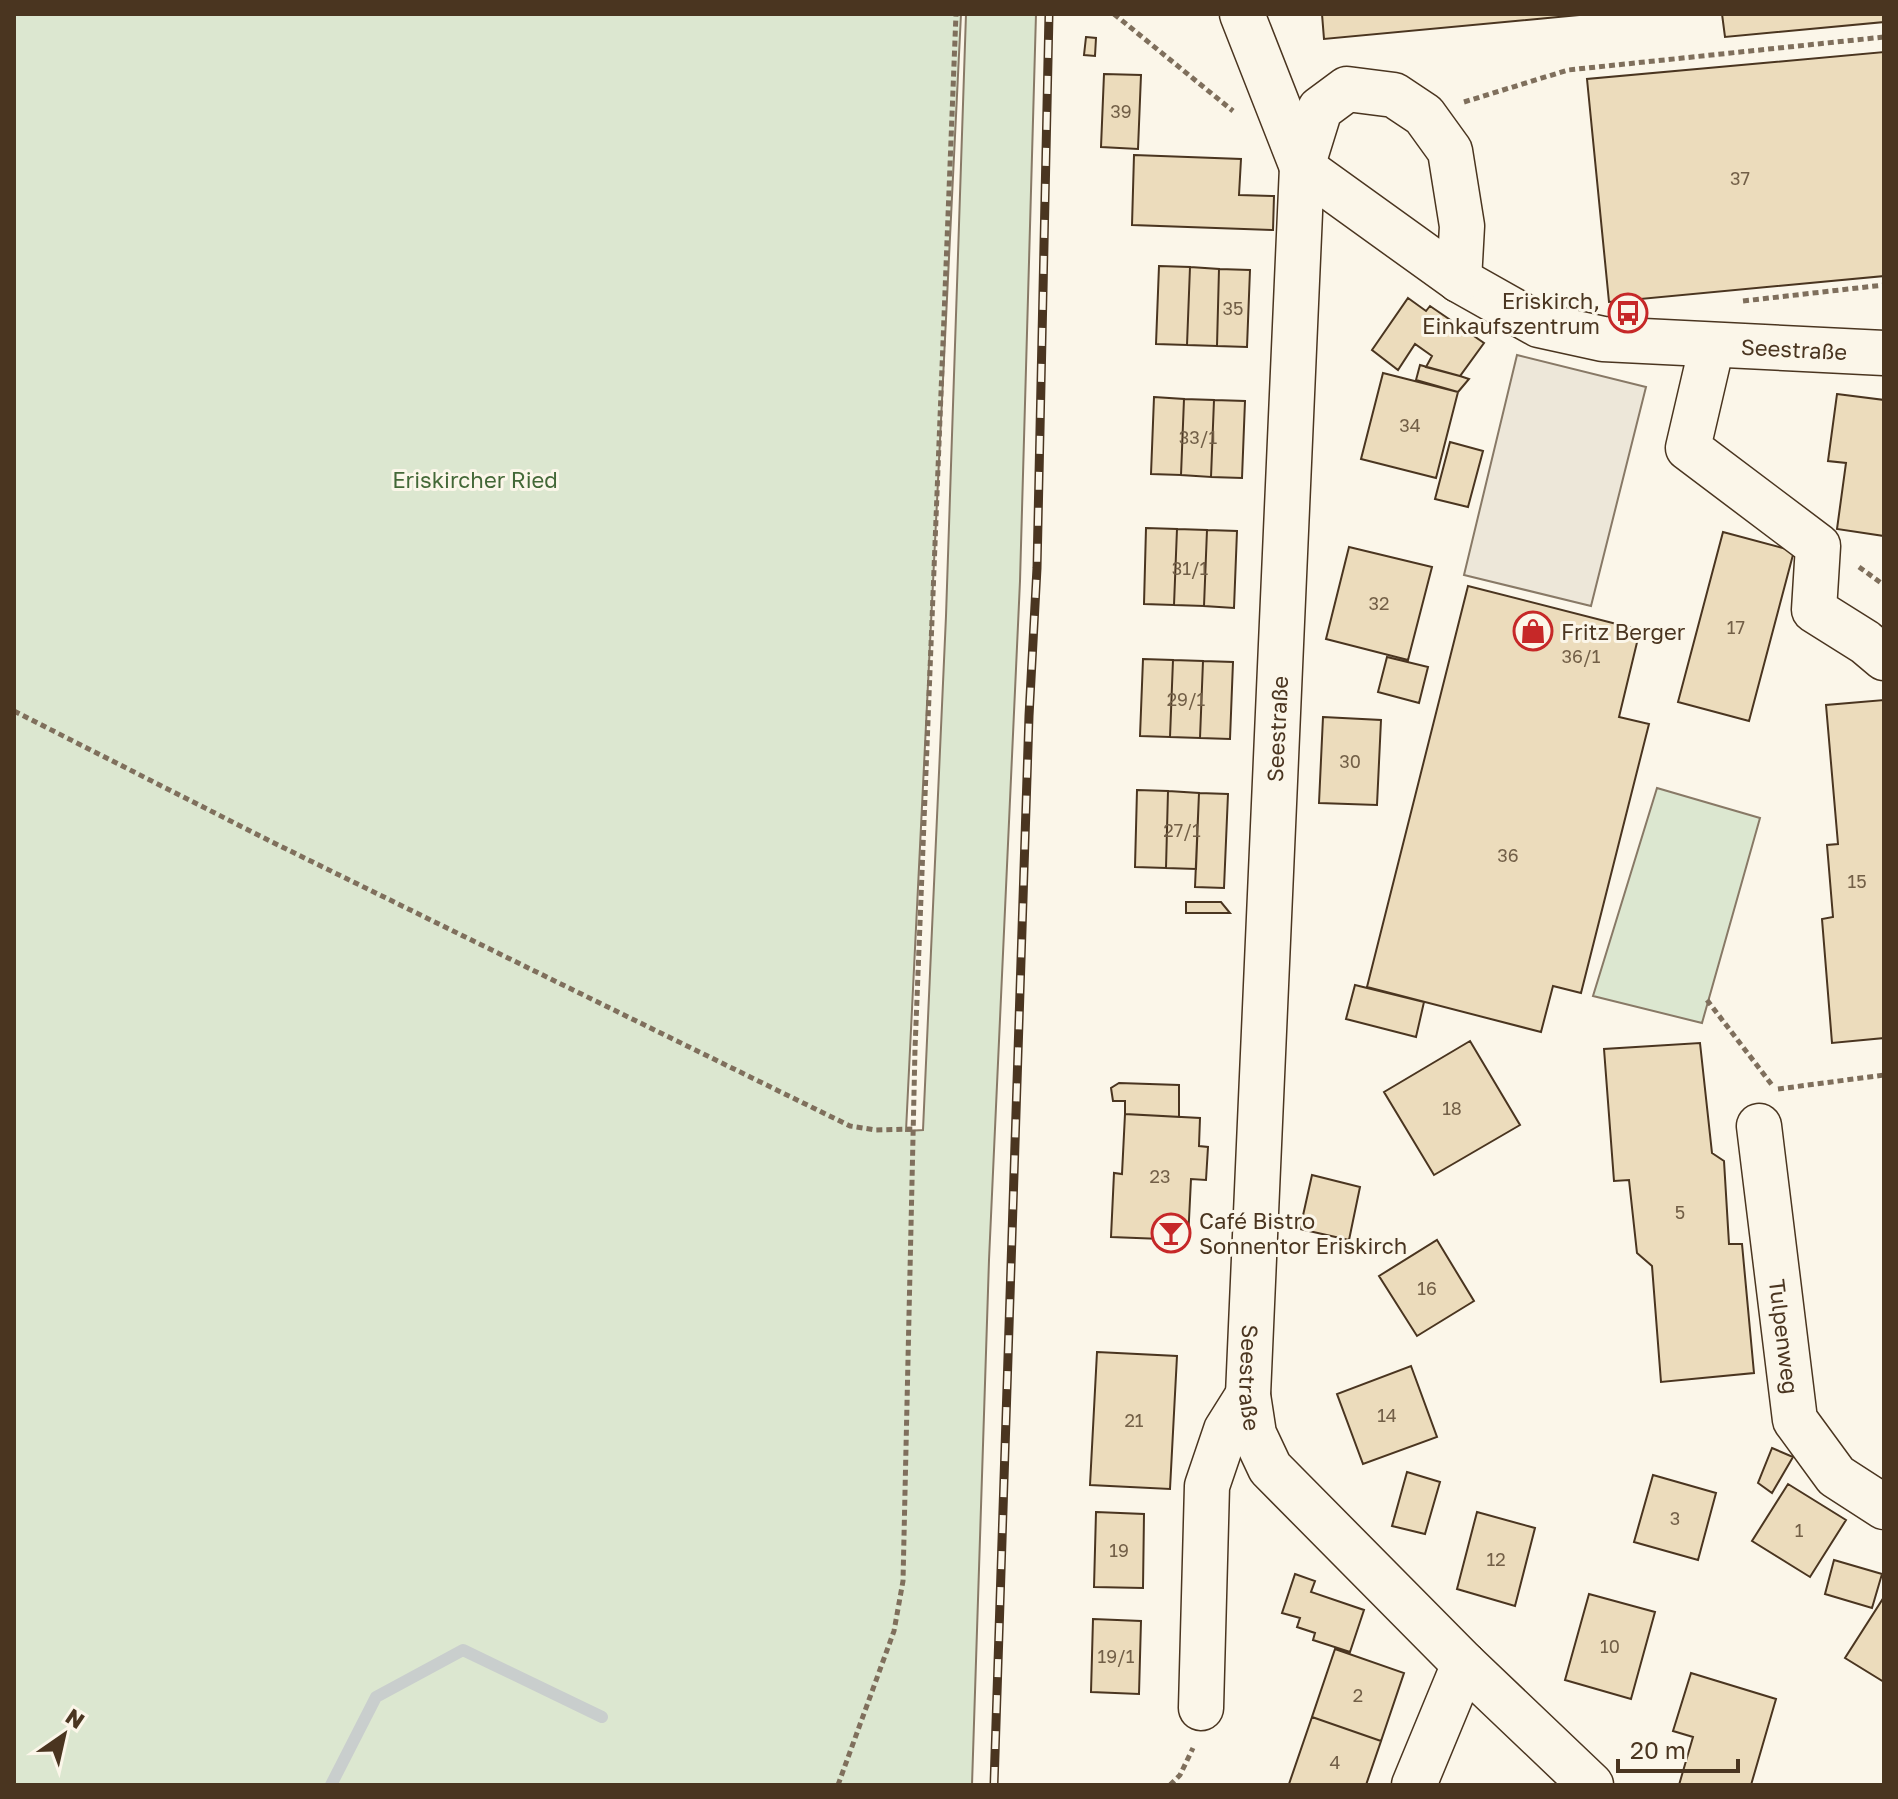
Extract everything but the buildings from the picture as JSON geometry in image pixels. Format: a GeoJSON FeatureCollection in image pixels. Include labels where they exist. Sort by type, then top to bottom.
{"type":"FeatureCollection","features":[{"type":"Feature","properties":{"kind":"street"},"geometry":{"type":"LineString","coordinates":[[1242,14],[1302,167]]}},
{"type":"Feature","properties":{"kind":"street"},"geometry":{"type":"LineString","coordinates":[[1302,167],[1320,109],[1347,89],[1394,95],[1424,115],[1450,151],[1462,226],[1459,280]]}},
{"type":"Feature","properties":{"kind":"street","name":"Seestraße"},"geometry":{"type":"LineString","coordinates":[[1302,167],[1459,280],[1539,325],[1603,339],[1884,353]]}},
{"type":"Feature","properties":{"kind":"street","name":"Seestraße"},"geometry":{"type":"LineString","coordinates":[[1302,167],[1248,1395],[1254,1434],[1270,1468],[1464,1664],[1591,1785]]}},
{"type":"Feature","properties":{"kind":"street"},"geometry":{"type":"LineString","coordinates":[[1712,345],[1688,448],[1818,546],[1814,610],[1865,642],[1884,658]]}},
{"type":"Feature","properties":{"kind":"street","name":"Tulpenweg"},"geometry":{"type":"LineString","coordinates":[[1759,1126],[1795,1420],[1836,1476],[1884,1507]]}},
{"type":"Feature","properties":{"kind":"street"},"geometry":{"type":"LineString","coordinates":[[1201,1708],[1207,1486],[1226,1430],[1248,1395]]}},
{"type":"Feature","properties":{"kind":"street"},"geometry":{"type":"LineString","coordinates":[[1414,1785],[1464,1664]]}},
{"type":"Feature","properties":{"kind":"path"},"geometry":{"type":"LineString","coordinates":[[838,1785],[894,1631],[903,1581],[913,1129],[956,14]]}},
{"type":"Feature","properties":{"kind":"path"},"geometry":{"type":"LineString","coordinates":[[1114,14],[1244,119]]}},
{"type":"Feature","properties":{"kind":"path"},"geometry":{"type":"LineString","coordinates":[[1424,115],[1568,70],[1884,37]]}},
{"type":"Feature","properties":{"kind":"path"},"geometry":{"type":"LineString","coordinates":[[1733,302],[1884,285]]}},
{"type":"Feature","properties":{"kind":"path"},"geometry":{"type":"LineString","coordinates":[[14,711],[270,841],[850,1126],[876,1130],[913,1129]]}},
{"type":"Feature","properties":{"kind":"path"},"geometry":{"type":"LineString","coordinates":[[1707,1000],[1775,1089],[1884,1075]]}},
{"type":"Feature","properties":{"kind":"green space","name":"Eriskircher Ried"},"geometry":{"type":"Polygon","coordinates":[[[14,14],[961,14],[906,1131],[923,1130],[946,616],[966,14],[1036,14],[1020,581],[989,1260],[972,1785],[14,1785],[14,14]]]}},
{"type":"Feature","properties":{"kind":"green space"},"geometry":{"type":"Polygon","coordinates":[[[1657,788],[1760,818],[1702,1023],[1593,996],[1657,788]]]}},
{"type":"Feature","properties":{"kind":"shaded area"},"geometry":{"type":"Polygon","coordinates":[[[1517,355],[1646,387],[1591,606],[1464,575],[1517,355]]]}},
{"type":"Feature","properties":{"kind":"waterway"},"geometry":{"type":"LineString","coordinates":[[331,1785],[376,1697],[463,1650],[602,1717]]}},
{"type":"Feature","properties":{"kind":"railway"},"geometry":{"type":"LineString","coordinates":[[994,1785],[1029,716],[1037,568],[1049,14]]}},
{"type":"Feature","properties":{"kind":"place","name":"Eriskirch, Einkaufszentrum"},"geometry":{"type":"Point","coordinates":[1628,313]}},
{"type":"Feature","properties":{"kind":"place","name":"Fritz Berger"},"geometry":{"type":"Point","coordinates":[1533,631]}},
{"type":"Feature","properties":{"kind":"place","name":"Café Bistro Sonnentor Eriskirch"},"geometry":{"type":"Point","coordinates":[1171,1233]}}]}
